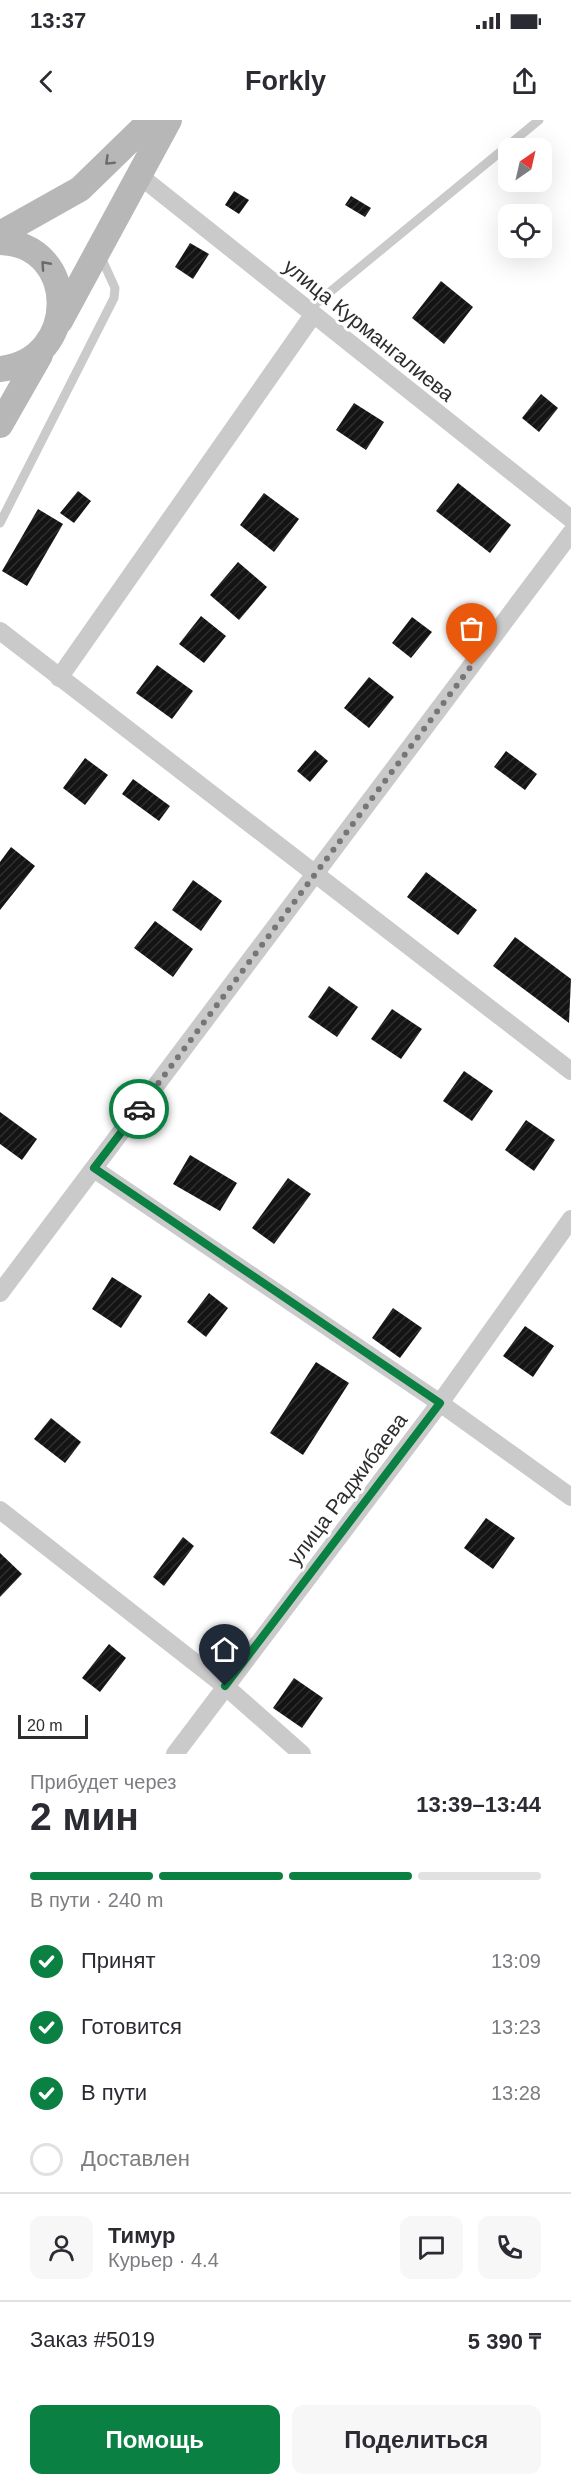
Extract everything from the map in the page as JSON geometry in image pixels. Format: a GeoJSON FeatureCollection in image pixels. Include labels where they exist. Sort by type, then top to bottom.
{"type":"FeatureCollection","features":[{"type":"Feature","properties":{"kind":"main road"},"geometry":{"type":"LineString","coordinates":[[0,234],[80,189],[151,120]]}},
{"type":"Feature","properties":{"kind":"main road"},"geometry":{"type":"LineString","coordinates":[[0,425],[99,253],[169,120]]}},
{"type":"Feature","properties":{"kind":"main road"},"geometry":{"type":"LineString","coordinates":[[0,242],[11,243],[34,253],[52,272],[61,296],[60,321]]}},
{"type":"Feature","properties":{"kind":"main road"},"geometry":{"type":"LineString","coordinates":[[0,369],[16,368],[40,354]]}},
{"type":"Feature","properties":{"kind":"street","name":"улица Курмангалиева"},"geometry":{"type":"LineString","coordinates":[[140,176],[571,519]]}},
{"type":"Feature","properties":{"kind":"street"},"geometry":{"type":"LineString","coordinates":[[59,678],[310,313]]}},
{"type":"Feature","properties":{"kind":"street"},"geometry":{"type":"LineString","coordinates":[[0,1293],[571,533]]}},
{"type":"Feature","properties":{"kind":"street"},"geometry":{"type":"LineString","coordinates":[[0,631],[317,873],[571,1071]]}},
{"type":"Feature","properties":{"kind":"street"},"geometry":{"type":"LineString","coordinates":[[94,1168],[440,1403],[571,1497]]}},
{"type":"Feature","properties":{"kind":"street","name":"улица Раджибаева"},"geometry":{"type":"LineString","coordinates":[[175,1754],[440,1403],[571,1219]]}},
{"type":"Feature","properties":{"kind":"street"},"geometry":{"type":"LineString","coordinates":[[0,1510],[225,1686],[302,1754]]}},
{"type":"Feature","properties":{"kind":"lane"},"geometry":{"type":"LineString","coordinates":[[310,313],[539,120]]}},
{"type":"Feature","properties":{"kind":"lane"},"geometry":{"type":"LineString","coordinates":[[0,523],[114,298],[111,278],[99,253]]}},
{"type":"Feature","properties":{"kind":"building"},"geometry":{"type":"Polygon","coordinates":[[[234,191],[249,200],[239,214],[225,205],[234,191]]]}},
{"type":"Feature","properties":{"kind":"building"},"geometry":{"type":"Polygon","coordinates":[[[351,196],[371,208],[365,217],[345,205],[351,196]]]}},
{"type":"Feature","properties":{"kind":"building"},"geometry":{"type":"Polygon","coordinates":[[[190,243],[209,254],[193,279],[175,267],[190,243]]]}},
{"type":"Feature","properties":{"kind":"building"},"geometry":{"type":"Polygon","coordinates":[[[441,281],[473,307],[444,344],[412,318],[441,281]]]}},
{"type":"Feature","properties":{"kind":"building"},"geometry":{"type":"Polygon","coordinates":[[[541,394],[558,408],[539,432],[522,418],[541,394]]]}},
{"type":"Feature","properties":{"kind":"building"},"geometry":{"type":"Polygon","coordinates":[[[354,403],[384,422],[366,450],[336,430],[354,403]]]}},
{"type":"Feature","properties":{"kind":"building"},"geometry":{"type":"Polygon","coordinates":[[[458,483],[511,525],[490,553],[436,511],[458,483]]]}},
{"type":"Feature","properties":{"kind":"building"},"geometry":{"type":"Polygon","coordinates":[[[78,491],[91,501],[74,523],[60,513],[78,491]]]}},
{"type":"Feature","properties":{"kind":"building"},"geometry":{"type":"Polygon","coordinates":[[[264,493],[299,519],[274,552],[240,525],[264,493]]]}},
{"type":"Feature","properties":{"kind":"building"},"geometry":{"type":"Polygon","coordinates":[[[38,509],[63,524],[27,586],[2,571],[38,509]]]}},
{"type":"Feature","properties":{"kind":"building"},"geometry":{"type":"Polygon","coordinates":[[[238,562],[267,587],[239,620],[210,595],[238,562]]]}},
{"type":"Feature","properties":{"kind":"building"},"geometry":{"type":"Polygon","coordinates":[[[201,616],[226,636],[204,663],[179,644],[201,616]]]}},
{"type":"Feature","properties":{"kind":"building"},"geometry":{"type":"Polygon","coordinates":[[[412,617],[432,632],[411,658],[392,643],[412,617]]]}},
{"type":"Feature","properties":{"kind":"building"},"geometry":{"type":"Polygon","coordinates":[[[157,665],[193,691],[172,719],[136,693],[157,665]]]}},
{"type":"Feature","properties":{"kind":"building"},"geometry":{"type":"Polygon","coordinates":[[[369,677],[394,697],[369,728],[344,708],[369,677]]]}},
{"type":"Feature","properties":{"kind":"building"},"geometry":{"type":"Polygon","coordinates":[[[315,750],[328,761],[310,782],[297,771],[315,750]]]}},
{"type":"Feature","properties":{"kind":"building"},"geometry":{"type":"Polygon","coordinates":[[[506,751],[537,774],[525,790],[494,767],[506,751]]]}},
{"type":"Feature","properties":{"kind":"building"},"geometry":{"type":"Polygon","coordinates":[[[85,758],[108,775],[85,805],[63,788],[85,758]]]}},
{"type":"Feature","properties":{"kind":"building"},"geometry":{"type":"Polygon","coordinates":[[[133,779],[170,806],[159,821],[122,794],[133,779]]]}},
{"type":"Feature","properties":{"kind":"building"},"geometry":{"type":"Polygon","coordinates":[[[11,847],[35,866],[0,910],[0,862],[11,847]]]}},
{"type":"Feature","properties":{"kind":"building"},"geometry":{"type":"Polygon","coordinates":[[[426,872],[477,910],[458,935],[407,897],[426,872]]]}},
{"type":"Feature","properties":{"kind":"building"},"geometry":{"type":"Polygon","coordinates":[[[193,880],[222,901],[201,931],[172,910],[193,880]]]}},
{"type":"Feature","properties":{"kind":"building"},"geometry":{"type":"Polygon","coordinates":[[[155,921],[193,949],[173,977],[134,948],[155,921]]]}},
{"type":"Feature","properties":{"kind":"building"},"geometry":{"type":"Polygon","coordinates":[[[515,937],[571,979],[569,1023],[493,966],[515,937]]]}},
{"type":"Feature","properties":{"kind":"building"},"geometry":{"type":"Polygon","coordinates":[[[329,986],[358,1007],[337,1037],[308,1017],[329,986]]]}},
{"type":"Feature","properties":{"kind":"building"},"geometry":{"type":"Polygon","coordinates":[[[392,1009],[422,1029],[401,1059],[371,1039],[392,1009]]]}},
{"type":"Feature","properties":{"kind":"building"},"geometry":{"type":"Polygon","coordinates":[[[464,1071],[493,1091],[472,1121],[443,1101],[464,1071]]]}},
{"type":"Feature","properties":{"kind":"building"},"geometry":{"type":"Polygon","coordinates":[[[0,1112],[37,1139],[22,1160],[0,1144],[0,1112]]]}},
{"type":"Feature","properties":{"kind":"building"},"geometry":{"type":"Polygon","coordinates":[[[526,1120],[555,1140],[534,1171],[505,1150],[526,1120]]]}},
{"type":"Feature","properties":{"kind":"building"},"geometry":{"type":"Polygon","coordinates":[[[190,1155],[237,1183],[220,1211],[173,1184],[190,1155]]]}},
{"type":"Feature","properties":{"kind":"building"},"geometry":{"type":"Polygon","coordinates":[[[288,1178],[311,1194],[274,1244],[252,1228],[288,1178]]]}},
{"type":"Feature","properties":{"kind":"building"},"geometry":{"type":"Polygon","coordinates":[[[112,1277],[142,1296],[121,1328],[92,1309],[112,1277]]]}},
{"type":"Feature","properties":{"kind":"building"},"geometry":{"type":"Polygon","coordinates":[[[209,1293],[228,1308],[206,1337],[187,1322],[209,1293]]]}},
{"type":"Feature","properties":{"kind":"building"},"geometry":{"type":"Polygon","coordinates":[[[393,1308],[422,1328],[400,1358],[372,1338],[393,1308]]]}},
{"type":"Feature","properties":{"kind":"building"},"geometry":{"type":"Polygon","coordinates":[[[525,1326],[554,1346],[533,1377],[503,1356],[525,1326]]]}},
{"type":"Feature","properties":{"kind":"building"},"geometry":{"type":"Polygon","coordinates":[[[316,1362],[349,1383],[303,1455],[270,1433],[316,1362]]]}},
{"type":"Feature","properties":{"kind":"building"},"geometry":{"type":"Polygon","coordinates":[[[51,1418],[81,1442],[65,1463],[34,1439],[51,1418]]]}},
{"type":"Feature","properties":{"kind":"building"},"geometry":{"type":"Polygon","coordinates":[[[486,1518],[515,1538],[493,1569],[464,1548],[486,1518]]]}},
{"type":"Feature","properties":{"kind":"building"},"geometry":{"type":"Polygon","coordinates":[[[183,1537],[194,1546],[164,1586],[153,1577],[183,1537]]]}},
{"type":"Feature","properties":{"kind":"building"},"geometry":{"type":"Polygon","coordinates":[[[0,1553],[22,1574],[0,1597],[0,1553]]]}},
{"type":"Feature","properties":{"kind":"building"},"geometry":{"type":"Polygon","coordinates":[[[109,1644],[126,1658],[100,1692],[82,1678],[109,1644]]]}},
{"type":"Feature","properties":{"kind":"building"},"geometry":{"type":"Polygon","coordinates":[[[294,1678],[323,1698],[302,1728],[273,1708],[294,1678]]]}},
{"type":"Feature","properties":{"kind":"way so far"},"geometry":{"type":"LineString","coordinates":[[139,1109],[472,665]]}},
{"type":"Feature","properties":{"kind":"route"},"geometry":{"type":"LineString","coordinates":[[139,1109],[94,1168],[440,1403],[225,1686]]}}]}
